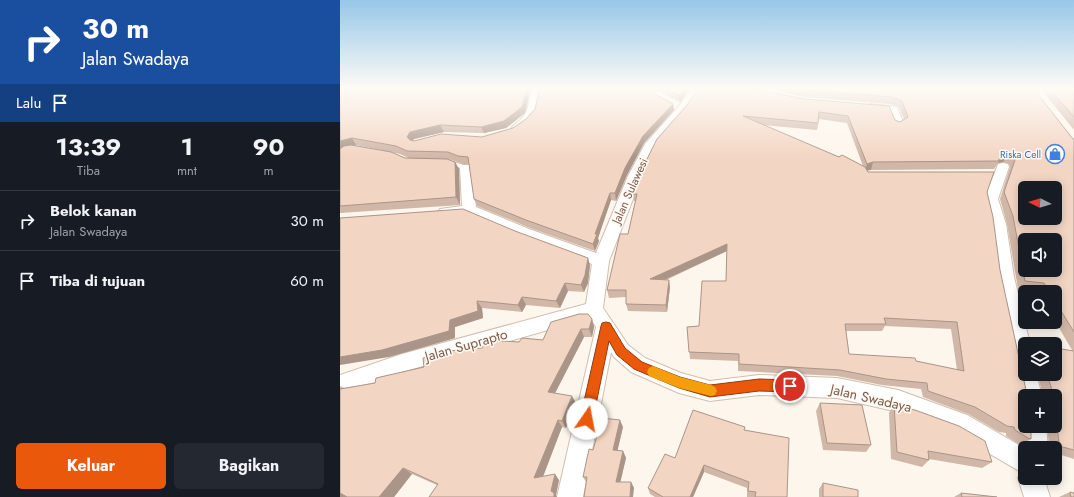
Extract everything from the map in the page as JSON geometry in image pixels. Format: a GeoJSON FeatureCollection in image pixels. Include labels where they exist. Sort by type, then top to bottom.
{"type":"FeatureCollection","features":[{"type":"Feature","properties":{"kind":"street"},"geometry":{"type":"LineString","coordinates":[[507,132],[523,123],[531,115],[532,111]]}},
{"type":"Feature","properties":{"kind":"street","name":"Jalan Sulawesi"},"geometry":{"type":"LineString","coordinates":[[570,497],[600,318],[601,261],[635,176],[651,144],[676,111]]}},
{"type":"Feature","properties":{"kind":"street"},"geometry":{"type":"LineString","coordinates":[[894,111],[898,124]]}},
{"type":"Feature","properties":{"kind":"street"},"geometry":{"type":"LineString","coordinates":[[466,168],[469,210]]}},
{"type":"Feature","properties":{"kind":"street"},"geometry":{"type":"LineString","coordinates":[[997,172],[991,199],[998,224],[1005,277],[1018,337]]}},
{"type":"Feature","properties":{"kind":"street"},"geometry":{"type":"LineString","coordinates":[[431,213],[469,210],[524,233],[601,261]]}},
{"type":"Feature","properties":{"kind":"street","name":"Jalan Suprapto"},"geometry":{"type":"LineString","coordinates":[[340,385],[402,363],[600,318]]}},
{"type":"Feature","properties":{"kind":"street","name":"Jalan Swadaya"},"geometry":{"type":"LineString","coordinates":[[600,318],[621,351],[638,365],[679,383],[710,391],[759,385],[836,388],[898,401],[959,423],[1018,458]]}},
{"type":"Feature","properties":{"kind":"street"},"geometry":{"type":"LineString","coordinates":[[1033,485],[1037,497]]}},
{"type":"Feature","properties":{"kind":"lane"},"geometry":{"type":"LineString","coordinates":[[439,163],[452,163],[466,168]]}},
{"type":"Feature","properties":{"kind":"building"},"geometry":{"type":"Polygon","coordinates":[[[340,111],[517,111],[504,121],[481,127],[440,125],[410,132],[407,137],[414,141],[441,134],[482,137],[513,128],[526,119],[533,111],[666,111],[643,136],[625,168],[615,193],[610,193],[595,234],[597,234],[593,244],[526,220],[474,199],[468,157],[458,156],[448,152],[407,151],[396,146],[352,138],[340,141],[340,111]]]}},
{"type":"Feature","properties":{"kind":"building"},"geometry":{"type":"Polygon","coordinates":[[[682,111],[891,111],[895,120],[900,122],[908,117],[906,111],[1051,111],[1074,139],[1074,332],[1062,312],[1062,285],[1045,285],[1044,283],[1025,281],[1024,277],[1062,277],[1062,233],[1018,233],[1018,243],[1013,216],[1004,192],[1015,160],[1014,156],[1008,154],[1002,155],[998,161],[873,162],[867,164],[848,116],[819,112],[818,123],[743,116],[839,157],[842,155],[865,167],[868,172],[994,172],[987,192],[993,217],[1000,270],[1018,353],[1018,381],[1024,381],[1026,389],[1018,389],[1018,432],[1014,427],[1007,426],[975,407],[928,391],[927,383],[886,379],[840,370],[739,364],[739,354],[689,352],[687,327],[699,326],[702,281],[726,281],[727,244],[650,279],[669,280],[666,305],[626,304],[626,290],[607,290],[620,234],[628,234],[637,194],[633,194],[642,169],[657,139],[682,111]],[[884,318],[886,324],[845,324],[849,354],[915,358],[916,361],[964,371],[957,322],[884,318]]]}},
{"type":"Feature","properties":{"kind":"building"},"geometry":{"type":"Polygon","coordinates":[[[1069,111],[1074,111],[1074,117],[1069,111]]]}},
{"type":"Feature","properties":{"kind":"building"},"geometry":{"type":"Polygon","coordinates":[[[351,145],[391,152],[405,158],[447,159],[455,162],[456,197],[340,206],[340,149],[344,146],[351,145]]]}},
{"type":"Feature","properties":{"kind":"building"},"geometry":{"type":"Polygon","coordinates":[[[463,209],[515,231],[588,258],[585,275],[581,285],[565,283],[556,301],[522,297],[518,305],[477,301],[478,311],[450,320],[449,331],[382,350],[340,357],[340,218],[463,209]]]}},
{"type":"Feature","properties":{"kind":"building"},"geometry":{"type":"Polygon","coordinates":[[[579,314],[588,314],[592,319],[589,329],[581,329],[548,392],[572,396],[562,421],[558,420],[534,478],[555,474],[551,491],[554,493],[554,497],[429,497],[438,484],[403,468],[379,497],[347,497],[340,493],[340,389],[375,383],[376,378],[424,367],[423,358],[448,351],[482,348],[486,340],[519,342],[522,338],[543,340],[551,322],[579,314]]]}},
{"type":"Feature","properties":{"kind":"building"},"geometry":{"type":"Polygon","coordinates":[[[1062,349],[1074,351],[1074,450],[1062,447],[1062,441],[1059,441],[1058,433],[1062,433],[1062,389],[1052,389],[1049,381],[1062,381],[1062,349]]]}},
{"type":"Feature","properties":{"kind":"building"},"geometry":{"type":"Polygon","coordinates":[[[820,403],[862,405],[871,445],[827,443],[820,403]]]}},
{"type":"Feature","properties":{"kind":"building"},"geometry":{"type":"Polygon","coordinates":[[[894,405],[915,410],[959,426],[985,441],[992,462],[928,451],[929,460],[897,452],[894,405]]]}},
{"type":"Feature","properties":{"kind":"building"},"geometry":{"type":"Polygon","coordinates":[[[693,410],[745,427],[744,430],[789,438],[787,497],[755,497],[756,492],[748,491],[749,482],[704,465],[690,497],[663,497],[648,488],[665,454],[675,458],[693,410]]]}},
{"type":"Feature","properties":{"kind":"building"},"geometry":{"type":"Polygon","coordinates":[[[602,418],[620,420],[613,450],[623,451],[616,482],[631,482],[630,497],[584,497],[587,477],[583,477],[589,449],[593,450],[602,418]]]}},
{"type":"Feature","properties":{"kind":"building"},"geometry":{"type":"Polygon","coordinates":[[[1020,433],[1031,433],[1031,439],[1020,433]]]}},
{"type":"Feature","properties":{"kind":"building"},"geometry":{"type":"Polygon","coordinates":[[[823,483],[858,490],[858,497],[823,497],[823,483]]]}},
{"type":"Feature","properties":{"kind":"building"},"geometry":{"type":"Polygon","coordinates":[[[1070,492],[1074,493],[1074,497],[1071,497],[1070,492]]]}},
{"type":"Feature","properties":{"kind":"building"},"geometry":{"type":"Polygon","coordinates":[[[961,493],[997,497],[962,497],[961,493]]]}},
{"type":"Feature","properties":{"kind":"slow traffic"},"geometry":{"type":"LineString","coordinates":[[653,372],[679,383],[711,391]]}},
{"type":"Feature","properties":{"kind":"place","name":"Riska Cell"},"geometry":{"type":"Point","coordinates":[1055,154]}},
{"type":"Feature","properties":{"kind":"route"},"geometry":{"type":"LineString","coordinates":[[587,419],[606,326],[621,351],[638,365],[679,383],[710,391],[759,385],[790,386]]}}]}
